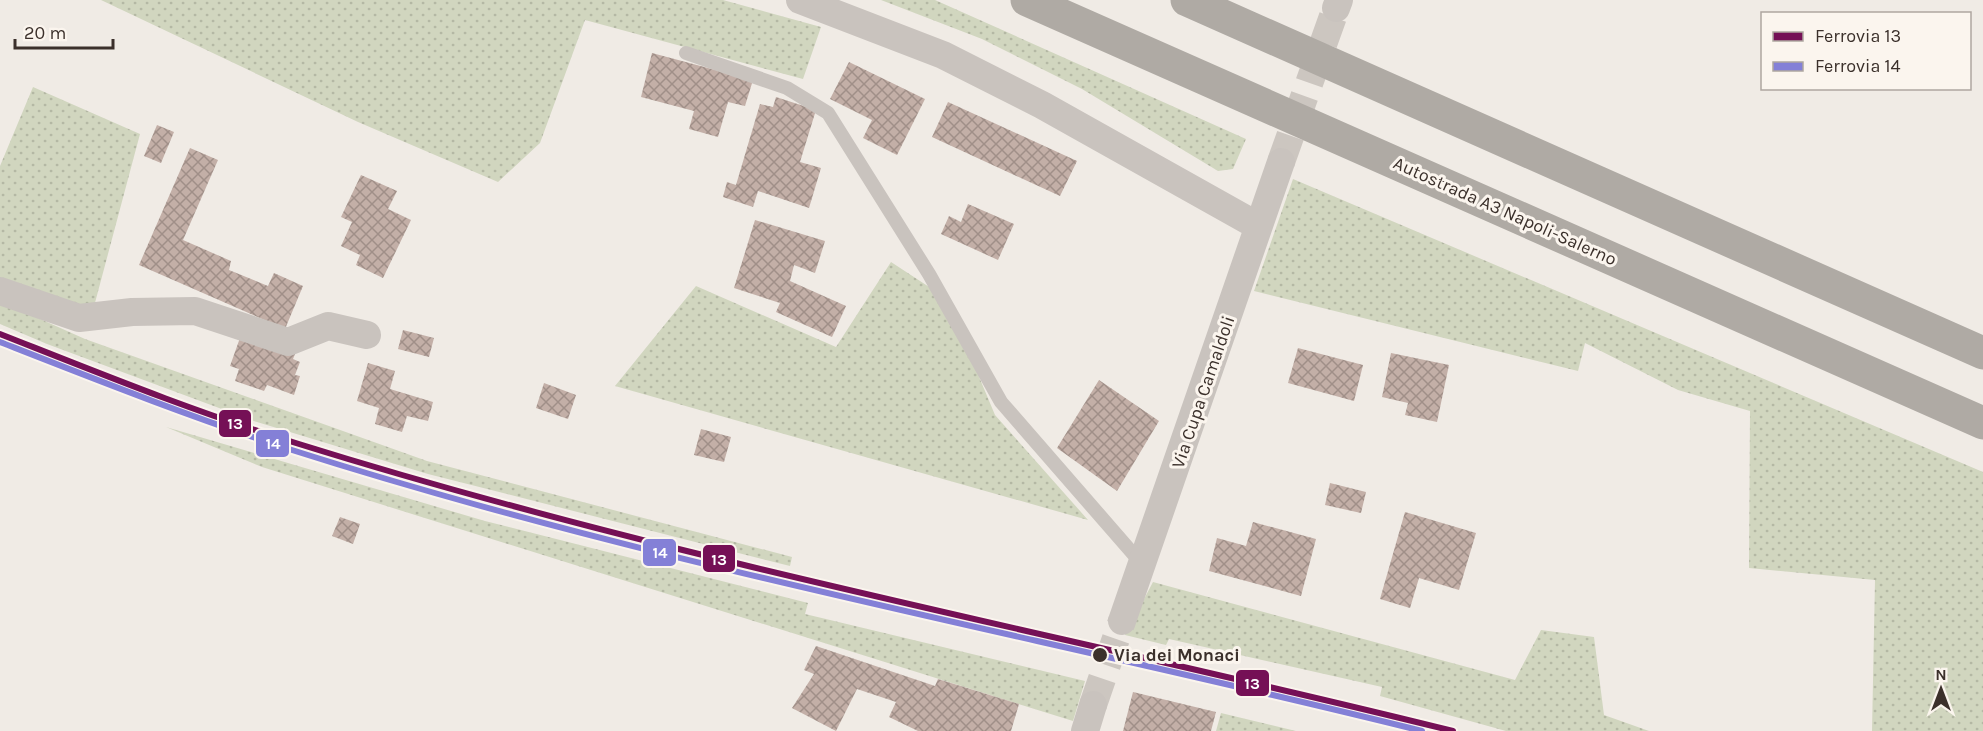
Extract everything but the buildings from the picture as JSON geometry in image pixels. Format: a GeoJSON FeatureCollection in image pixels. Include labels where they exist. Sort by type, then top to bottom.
{"type":"FeatureCollection","features":[{"type":"Feature","properties":{"kind":"highway","name":"Autostrada A3 Napoli-Salerno"},"geometry":{"type":"LineString","coordinates":[[1027,0],[1983,423]]}},
{"type":"Feature","properties":{"kind":"highway"},"geometry":{"type":"LineString","coordinates":[[1187,0],[1983,353]]}},
{"type":"Feature","properties":{"kind":"street"},"geometry":{"type":"LineString","coordinates":[[800,0],[943,55],[1042,105],[1258,226]]}},
{"type":"Feature","properties":{"kind":"street","name":"Via Cupa Camaldoli"},"geometry":{"type":"LineString","coordinates":[[1122,621],[1281,162]]}},
{"type":"Feature","properties":{"kind":"street"},"geometry":{"type":"LineString","coordinates":[[0,291],[79,318],[132,312],[195,311],[288,342],[328,326],[367,334]]}},
{"type":"Feature","properties":{"kind":"lane"},"geometry":{"type":"LineString","coordinates":[[686,53],[787,88],[828,113],[929,274],[1000,402],[1142,564]]}},
{"type":"Feature","properties":{"kind":"green space"},"geometry":{"type":"Polygon","coordinates":[[[101,0],[723,0],[821,27],[803,79],[585,20],[540,143],[498,182],[358,122],[101,0]]]}},
{"type":"Feature","properties":{"kind":"green space"},"geometry":{"type":"Polygon","coordinates":[[[881,0],[935,0],[1246,139],[1233,169],[1218,171],[1082,89],[982,39],[881,0]]]}},
{"type":"Feature","properties":{"kind":"green space"},"geometry":{"type":"Polygon","coordinates":[[[33,87],[140,134],[92,314],[0,281],[0,166],[33,87]]]}},
{"type":"Feature","properties":{"kind":"green space"},"geometry":{"type":"Polygon","coordinates":[[[1293,179],[1983,472],[1983,731],[1872,731],[1875,580],[1749,568],[1750,411],[1678,390],[1585,343],[1578,371],[1254,291],[1293,179]]]}},
{"type":"Feature","properties":{"kind":"green space"},"geometry":{"type":"Polygon","coordinates":[[[891,262],[946,298],[995,415],[1088,520],[615,386],[696,286],[836,347],[891,262]]]}},
{"type":"Feature","properties":{"kind":"green space"},"geometry":{"type":"Polygon","coordinates":[[[0,301],[85,339],[427,461],[792,557],[790,566],[428,474],[257,422],[47,344],[0,324],[0,301]]]}},
{"type":"Feature","properties":{"kind":"green space"},"geometry":{"type":"Polygon","coordinates":[[[166,427],[485,521],[808,603],[805,614],[1085,681],[1073,721],[262,467],[166,427]]]}},
{"type":"Feature","properties":{"kind":"green space"},"geometry":{"type":"Polygon","coordinates":[[[1153,582],[1515,680],[1541,630],[1594,637],[1604,715],[1649,731],[1506,731],[1380,696],[1382,687],[1169,639],[1166,645],[1125,635],[1153,582]]]}},
{"type":"Feature","properties":{"kind":"green space"},"geometry":{"type":"Polygon","coordinates":[[[1221,713],[1296,731],[1216,731],[1221,713]]]}},
{"type":"Feature","properties":{"kind":"tunnel"},"geometry":{"type":"LineString","coordinates":[[1281,162],[1336,8]]}},
{"type":"Feature","properties":{"kind":"tunnel"},"geometry":{"type":"LineString","coordinates":[[1093,705],[1122,621]]}},
{"type":"Feature","properties":{"kind":"rail line","name":"13"},"geometry":{"type":"LineString","coordinates":[[0,334],[223,419],[441,486],[585,525],[873,596],[1453,731]]}},
{"type":"Feature","properties":{"kind":"rail line","name":"14"},"geometry":{"type":"LineString","coordinates":[[0,342],[218,425],[431,492],[713,566],[1422,731]]}},
{"type":"Feature","properties":{"kind":"place","name":"Via dei Monaci"},"geometry":{"type":"Point","coordinates":[1100,655]}}]}
